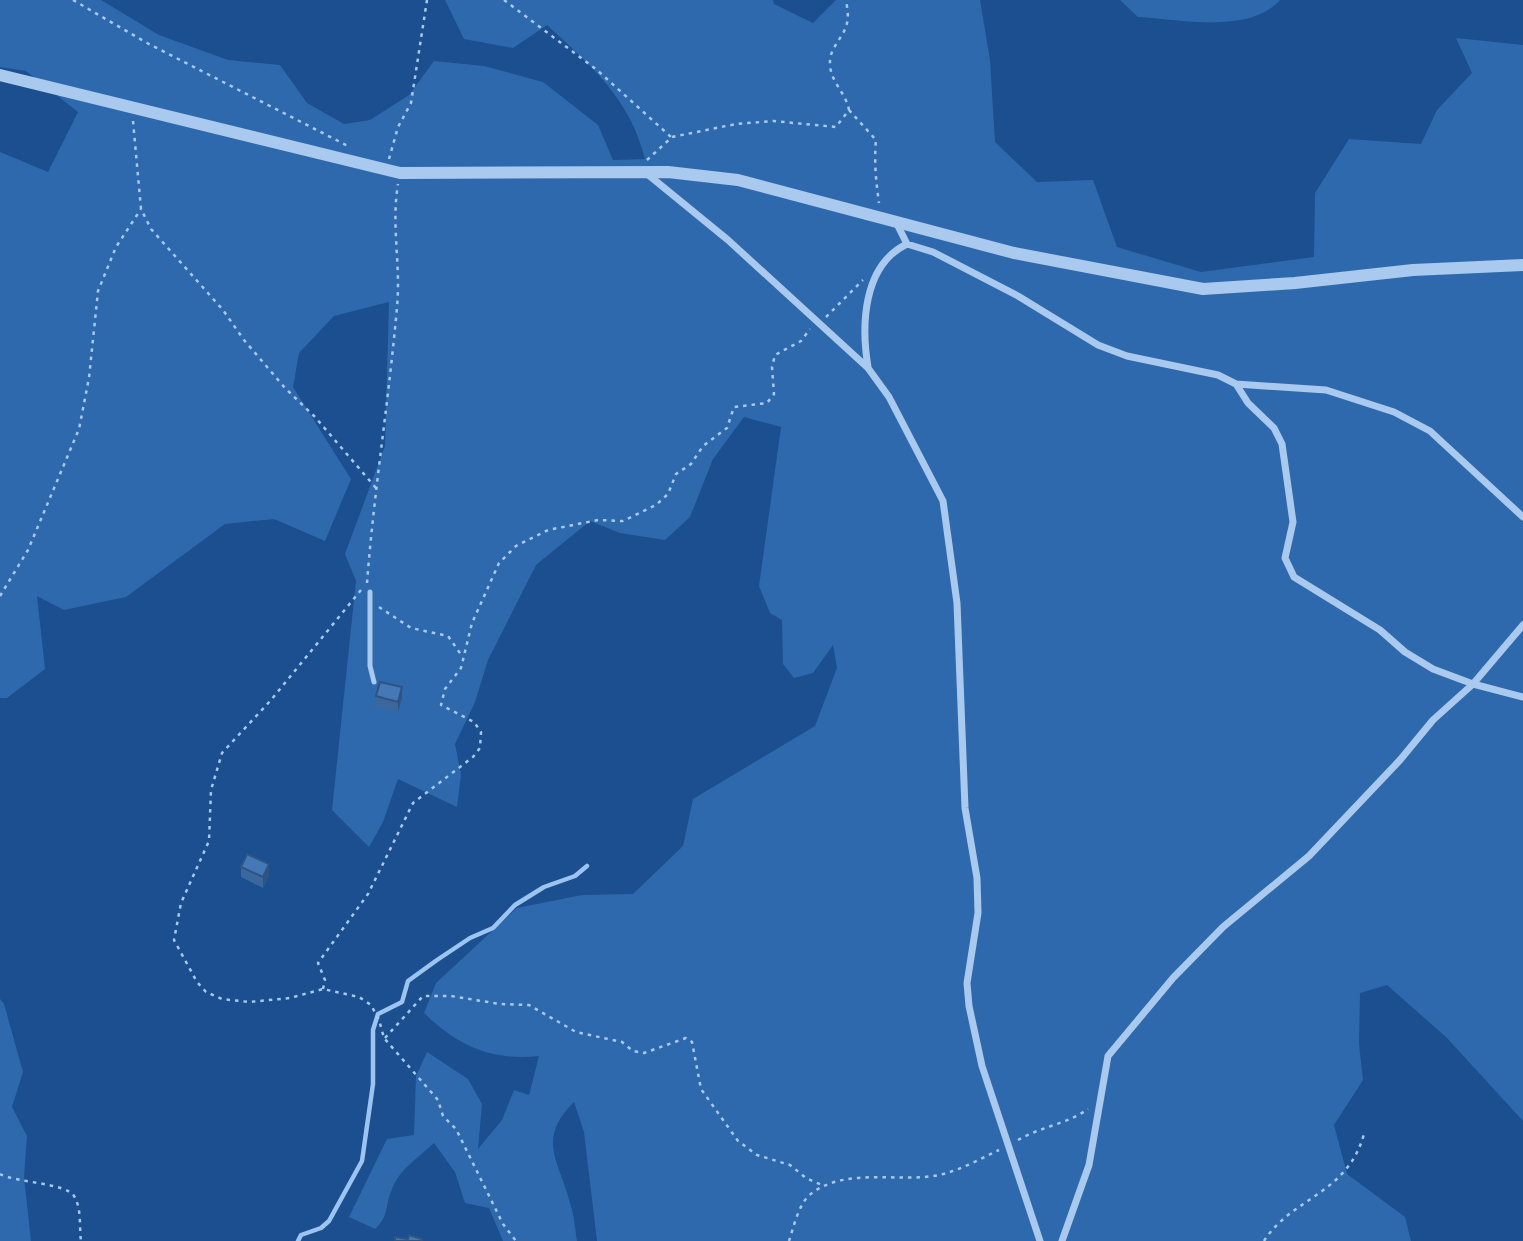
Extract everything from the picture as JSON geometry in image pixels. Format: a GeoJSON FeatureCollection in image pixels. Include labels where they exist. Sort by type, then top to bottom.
{"type":"FeatureCollection","features":[{"type":"Feature","properties":{"kind":"street"},"geometry":{"type":"LineString","coordinates":[[0,75],[401,173],[646,173],[738,180],[1014,253],[1203,289],[1295,283],[1413,270],[1523,265]]}},
{"type":"Feature","properties":{"kind":"street"},"geometry":{"type":"LineString","coordinates":[[646,173],[729,240],[868,368],[888,397],[936,484],[948,520],[957,603],[965,808],[976,878],[978,913],[967,983],[969,1006],[982,1066],[1040,1241]]}},
{"type":"Feature","properties":{"kind":"street"},"geometry":{"type":"LineString","coordinates":[[896,222],[907,244]]}},
{"type":"Feature","properties":{"kind":"street"},"geometry":{"type":"LineString","coordinates":[[868,368],[863,341],[876,275],[895,249],[907,244],[933,252],[1018,296],[1098,345],[1127,356],[1219,375],[1236,384],[1326,390],[1394,412],[1430,431],[1523,517]]}},
{"type":"Feature","properties":{"kind":"street"},"geometry":{"type":"LineString","coordinates":[[1236,384],[1248,403],[1274,428],[1282,444],[1293,522],[1285,558],[1294,577],[1380,630],[1405,652],[1433,669],[1473,684],[1523,696]]}},
{"type":"Feature","properties":{"kind":"street"},"geometry":{"type":"LineString","coordinates":[[1062,1241],[1089,1165],[1108,1056],[1173,978],[1223,927],[1309,856],[1401,760],[1433,720],[1473,684],[1523,625]]}},
{"type":"Feature","properties":{"kind":"lane"},"geometry":{"type":"LineString","coordinates":[[370,592],[370,666],[374,682]]}},
{"type":"Feature","properties":{"kind":"path"},"geometry":{"type":"LineString","coordinates":[[73,0],[147,43],[352,148]]}},
{"type":"Feature","properties":{"kind":"path"},"geometry":{"type":"LineString","coordinates":[[427,0],[411,103],[398,127],[388,167],[401,173],[394,216],[397,308],[388,413],[383,428],[370,528],[367,585],[374,603],[395,620],[424,632],[448,636],[463,659]]}},
{"type":"Feature","properties":{"kind":"path"},"geometry":{"type":"LineString","coordinates":[[504,0],[597,70],[672,137]]}},
{"type":"Feature","properties":{"kind":"path"},"geometry":{"type":"LineString","coordinates":[[846,0],[848,21],[832,50],[830,64],[834,78],[847,99],[849,110],[876,140],[874,172],[879,182],[880,207]]}},
{"type":"Feature","properties":{"kind":"path"},"geometry":{"type":"LineString","coordinates":[[130,107],[141,209],[151,229],[223,310],[244,340],[377,489]]}},
{"type":"Feature","properties":{"kind":"path"},"geometry":{"type":"LineString","coordinates":[[630,173],[672,137],[756,122],[825,129],[836,127],[849,110]]}},
{"type":"Feature","properties":{"kind":"path"},"geometry":{"type":"LineString","coordinates":[[0,596],[28,550],[79,429],[89,378],[98,291],[116,247],[141,209]]}},
{"type":"Feature","properties":{"kind":"path"},"geometry":{"type":"LineString","coordinates":[[323,989],[325,979],[318,964],[368,894],[413,803],[473,757],[480,748],[481,732],[474,722],[440,705],[445,689],[461,668],[484,591],[499,563],[516,547],[548,530],[598,520],[622,521],[656,505],[668,494],[676,474],[691,464],[703,446],[727,428],[734,407],[768,403],[774,394],[772,367],[775,355],[801,341],[817,321],[826,318],[856,284],[876,275]]}},
{"type":"Feature","properties":{"kind":"path"},"geometry":{"type":"LineString","coordinates":[[367,585],[340,612],[271,700],[222,753],[211,790],[209,841],[181,903],[174,940],[197,982],[206,992],[222,999],[249,1002],[290,998],[323,989],[359,997],[371,1005],[384,1038],[438,1100],[443,1116],[456,1129],[492,1195],[503,1224],[516,1241]]}},
{"type":"Feature","properties":{"kind":"path"},"geometry":{"type":"LineString","coordinates":[[384,1038],[423,996],[437,996],[529,1005],[576,1032],[622,1042],[633,1051],[644,1053],[686,1038],[692,1042],[701,1088],[738,1141],[757,1155],[790,1165],[806,1178],[824,1186]]}},
{"type":"Feature","properties":{"kind":"path"},"geometry":{"type":"LineString","coordinates":[[789,1241],[800,1209],[810,1194],[824,1186],[859,1178],[939,1175],[959,1169],[1040,1128],[1078,1117],[1099,1101]]}},
{"type":"Feature","properties":{"kind":"path"},"geometry":{"type":"LineString","coordinates":[[1264,1241],[1282,1219],[1317,1197],[1335,1180],[1350,1163],[1364,1134]]}},
{"type":"Feature","properties":{"kind":"path"},"geometry":{"type":"LineString","coordinates":[[0,1174],[12,1180],[65,1187],[77,1204],[81,1241]]}},
{"type":"Feature","properties":{"kind":"shaded area"},"geometry":{"type":"Polygon","coordinates":[[[0,0],[101,0],[159,35],[228,60],[280,65],[307,103],[344,124],[370,120],[409,95],[434,61],[484,66],[543,82],[598,125],[613,160],[645,159],[630,118],[607,84],[579,55],[547,25],[513,48],[464,39],[445,0],[773,0],[774,4],[813,23],[836,0],[980,0],[990,60],[995,142],[1037,182],[1093,180],[1117,247],[1201,272],[1314,257],[1315,193],[1349,139],[1421,144],[1437,110],[1472,73],[1456,38],[1523,45],[1523,1121],[1447,1038],[1387,985],[1360,993],[1359,1044],[1363,1080],[1334,1125],[1347,1174],[1405,1217],[1411,1241],[597,1241],[584,1132],[574,1102],[562,1115],[553,1139],[556,1162],[572,1212],[577,1241],[503,1241],[489,1208],[465,1203],[455,1172],[434,1143],[399,1176],[392,1189],[383,1220],[375,1229],[349,1217],[387,1139],[414,1135],[416,1076],[427,1052],[468,1079],[482,1104],[478,1149],[502,1120],[514,1090],[529,1095],[539,1056],[506,1056],[476,1049],[437,1025],[424,1013],[436,983],[517,908],[582,895],[633,894],[683,846],[693,799],[815,726],[837,668],[833,645],[813,673],[794,678],[783,664],[782,620],[770,613],[759,586],[781,427],[744,417],[713,459],[690,517],[665,540],[620,533],[590,521],[536,565],[488,660],[475,702],[455,744],[461,775],[457,807],[398,779],[383,822],[369,847],[332,810],[356,581],[345,554],[385,446],[389,302],[334,316],[299,353],[293,387],[351,479],[325,541],[274,519],[225,524],[126,597],[64,610],[37,596],[45,669],[7,698],[0,698],[0,152],[48,172],[78,112],[26,71],[0,67],[0,0]]]}},
{"type":"Feature","properties":{"kind":"shaded area"},"geometry":{"type":"Polygon","coordinates":[[[1120,0],[1280,0],[1267,11],[1251,18],[1193,22],[1138,17],[1120,0]]]}},
{"type":"Feature","properties":{"kind":"shaded area"},"geometry":{"type":"Polygon","coordinates":[[[0,999],[4,1004],[23,1072],[12,1107],[27,1136],[24,1177],[31,1241],[0,1241],[0,999]]]}},
{"type":"Feature","properties":{"kind":"building"},"geometry":{"type":"Polygon","coordinates":[[[380,682],[402,687],[398,702],[376,696],[380,682]]]}},
{"type":"Feature","properties":{"kind":"building"},"geometry":{"type":"Polygon","coordinates":[[[247,854],[269,864],[263,877],[241,867],[247,854]]]}},
{"type":"Feature","properties":{"kind":"building"},"geometry":{"type":"Polygon","coordinates":[[[409,1235],[422,1241],[395,1241],[395,1237],[408,1239],[409,1235]]]}},
{"type":"Feature","properties":{"kind":"waterway"},"geometry":{"type":"LineString","coordinates":[[298,1241],[301,1235],[321,1228],[329,1221],[362,1161],[373,1084],[373,1030],[378,1014],[402,1002],[408,981],[437,960],[470,938],[493,928],[515,905],[544,887],[575,876],[587,866]]}}]}
